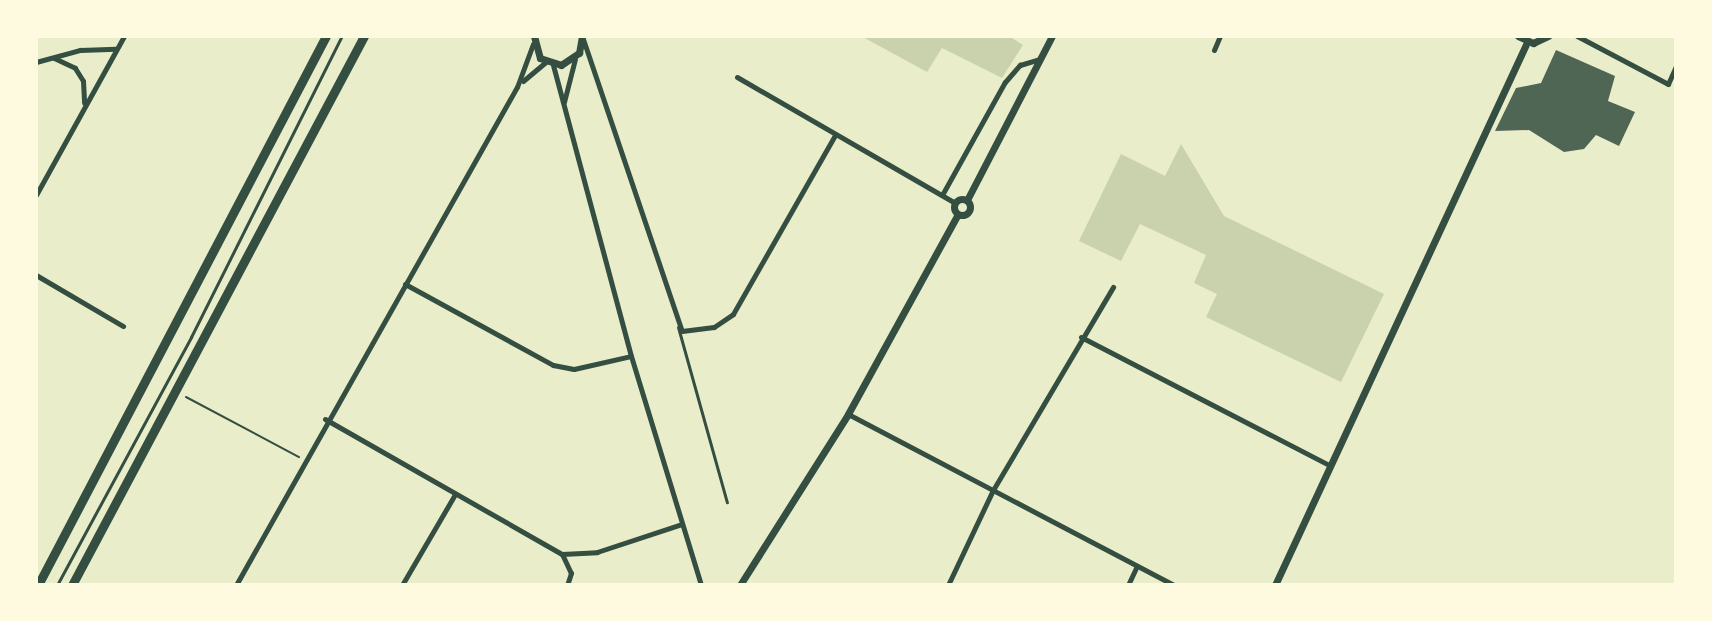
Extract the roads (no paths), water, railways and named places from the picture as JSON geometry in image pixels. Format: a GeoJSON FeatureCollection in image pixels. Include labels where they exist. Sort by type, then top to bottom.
{"type":"FeatureCollection","features":[{"type":"Feature","properties":{"kind":"highway"},"geometry":{"type":"LineString","coordinates":[[38,585],[326,36]]}},
{"type":"Feature","properties":{"kind":"highway"},"geometry":{"type":"LineString","coordinates":[[72,585],[364,36]]}},
{"type":"Feature","properties":{"kind":"street"},"geometry":{"type":"LineString","coordinates":[[36,195],[124,36]]}},
{"type":"Feature","properties":{"kind":"street"},"geometry":{"type":"LineString","coordinates":[[740,585],[848,414],[958,214],[970,210],[967,200],[1052,36]]}},
{"type":"Feature","properties":{"kind":"street"},"geometry":{"type":"LineString","coordinates":[[1214,50],[1220,36]]}},
{"type":"Feature","properties":{"kind":"street"},"geometry":{"type":"LineString","coordinates":[[1518,36],[1527,42]]}},
{"type":"Feature","properties":{"kind":"street"},"geometry":{"type":"LineString","coordinates":[[1275,585],[1527,42],[1548,36]]}},
{"type":"Feature","properties":{"kind":"street"},"geometry":{"type":"LineString","coordinates":[[1577,36],[1668,84],[1676,66]]}},
{"type":"Feature","properties":{"kind":"street"},"geometry":{"type":"LineString","coordinates":[[563,107],[582,37]]}},
{"type":"Feature","properties":{"kind":"street"},"geometry":{"type":"LineString","coordinates":[[582,37],[678,327],[701,330],[733,314],[835,135]]}},
{"type":"Feature","properties":{"kind":"street"},"geometry":{"type":"LineString","coordinates":[[534,40],[549,63],[563,107],[631,356],[701,585]]}},
{"type":"Feature","properties":{"kind":"street"},"geometry":{"type":"LineString","coordinates":[[236,585],[325,419],[517,87],[534,40]]}},
{"type":"Feature","properties":{"kind":"street"},"geometry":{"type":"LineString","coordinates":[[36,62],[116,49]]}},
{"type":"Feature","properties":{"kind":"street"},"geometry":{"type":"LineString","coordinates":[[54,58],[75,68],[83,81],[83,108]]}},
{"type":"Feature","properties":{"kind":"street"},"geometry":{"type":"LineString","coordinates":[[517,87],[549,63],[575,59]]}},
{"type":"Feature","properties":{"kind":"street"},"geometry":{"type":"LineString","coordinates":[[942,195],[1005,82],[1020,65],[1040,59]]}},
{"type":"Feature","properties":{"kind":"street"},"geometry":{"type":"LineString","coordinates":[[737,77],[955,203],[958,214]]}},
{"type":"Feature","properties":{"kind":"street"},"geometry":{"type":"LineString","coordinates":[[955,203],[967,200]]}},
{"type":"Feature","properties":{"kind":"street"},"geometry":{"type":"LineString","coordinates":[[36,275],[123,326]]}},
{"type":"Feature","properties":{"kind":"street"},"geometry":{"type":"LineString","coordinates":[[405,284],[562,368],[631,356]]}},
{"type":"Feature","properties":{"kind":"street"},"geometry":{"type":"LineString","coordinates":[[948,585],[993,490],[1113,287]]}},
{"type":"Feature","properties":{"kind":"street"},"geometry":{"type":"LineString","coordinates":[[1081,337],[1331,466]]}},
{"type":"Feature","properties":{"kind":"street"},"geometry":{"type":"LineString","coordinates":[[848,414],[1174,585]]}},
{"type":"Feature","properties":{"kind":"street"},"geometry":{"type":"LineString","coordinates":[[325,419],[454,496],[562,554],[597,552],[682,524]]}},
{"type":"Feature","properties":{"kind":"street"},"geometry":{"type":"LineString","coordinates":[[402,585],[454,496]]}},
{"type":"Feature","properties":{"kind":"street"},"geometry":{"type":"LineString","coordinates":[[562,554],[571,573],[567,585]]}},
{"type":"Feature","properties":{"kind":"street"},"geometry":{"type":"LineString","coordinates":[[1128,585],[1137,566]]}},
{"type":"Feature","properties":{"kind":"lane"},"geometry":{"type":"LineString","coordinates":[[57,585],[191,337],[342,36]]}},
{"type":"Feature","properties":{"kind":"lane"},"geometry":{"type":"LineString","coordinates":[[678,327],[727,502]]}}]}
